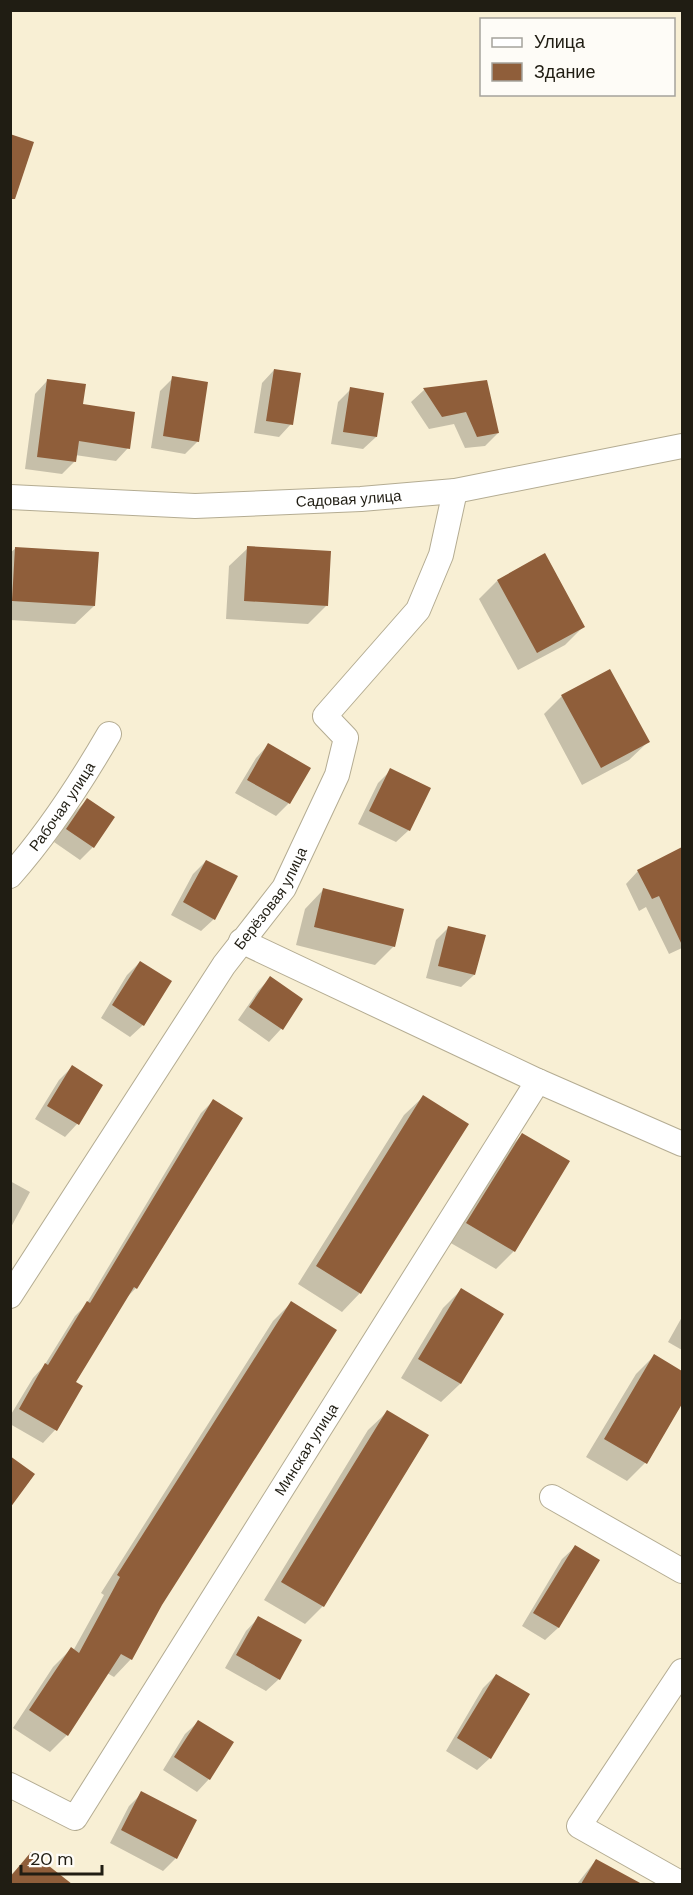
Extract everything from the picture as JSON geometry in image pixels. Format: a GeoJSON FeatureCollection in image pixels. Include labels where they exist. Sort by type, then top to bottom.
{"type":"FeatureCollection","features":[{"type":"Feature","properties":{"kind":"street","name":"Садовая улица"},"geometry":{"type":"LineString","coordinates":[[10,497],[195,506],[361,499],[455,490],[682,446]]}},
{"type":"Feature","properties":{"kind":"street","name":"Берёзовая улица"},"geometry":{"type":"LineString","coordinates":[[10,1296],[241,941],[284,888],[337,775],[346,738],[325,716],[418,610],[441,555],[455,490]]}},
{"type":"Feature","properties":{"kind":"street","name":"Рабочая улица"},"geometry":{"type":"LineString","coordinates":[[10,876],[35,848],[80,784],[109,734]]}},
{"type":"Feature","properties":{"kind":"street"},"geometry":{"type":"LineString","coordinates":[[241,941],[538,1081],[682,1144]]}},
{"type":"Feature","properties":{"kind":"street","name":"Минская улица"},"geometry":{"type":"LineString","coordinates":[[10,1785],[75,1818],[538,1081]]}},
{"type":"Feature","properties":{"kind":"street"},"geometry":{"type":"LineString","coordinates":[[552,1497],[682,1571]]}},
{"type":"Feature","properties":{"kind":"street"},"geometry":{"type":"LineString","coordinates":[[682,1671],[579,1826],[682,1884]]}},
{"type":"Feature","properties":{"kind":"building"},"geometry":{"type":"Polygon","coordinates":[[[10,134],[34,142],[15,199],[10,199],[10,134]]]}},
{"type":"Feature","properties":{"kind":"building"},"geometry":{"type":"Polygon","coordinates":[[[274,369],[301,373],[293,425],[266,421],[274,369]]]}},
{"type":"Feature","properties":{"kind":"building"},"geometry":{"type":"Polygon","coordinates":[[[172,376],[208,382],[199,442],[163,436],[172,376]]]}},
{"type":"Feature","properties":{"kind":"building"},"geometry":{"type":"Polygon","coordinates":[[[47,379],[86,384],[83,404],[135,412],[130,449],[79,441],[76,462],[37,457],[47,379]]]}},
{"type":"Feature","properties":{"kind":"building"},"geometry":{"type":"Polygon","coordinates":[[[487,380],[499,433],[477,437],[466,412],[442,417],[423,388],[487,380]]]}},
{"type":"Feature","properties":{"kind":"building"},"geometry":{"type":"Polygon","coordinates":[[[350,387],[384,393],[377,437],[343,432],[350,387]]]}},
{"type":"Feature","properties":{"kind":"building"},"geometry":{"type":"Polygon","coordinates":[[[247,546],[331,551],[328,606],[244,601],[247,546]]]}},
{"type":"Feature","properties":{"kind":"building"},"geometry":{"type":"Polygon","coordinates":[[[15,547],[99,552],[95,606],[12,601],[15,547]]]}},
{"type":"Feature","properties":{"kind":"building"},"geometry":{"type":"Polygon","coordinates":[[[545,553],[585,627],[537,653],[497,580],[545,553]]]}},
{"type":"Feature","properties":{"kind":"building"},"geometry":{"type":"Polygon","coordinates":[[[610,669],[650,742],[601,768],[561,695],[610,669]]]}},
{"type":"Feature","properties":{"kind":"building"},"geometry":{"type":"Polygon","coordinates":[[[268,743],[311,768],[290,804],[247,780],[268,743]]]}},
{"type":"Feature","properties":{"kind":"building"},"geometry":{"type":"Polygon","coordinates":[[[390,768],[431,788],[410,831],[369,811],[390,768]]]}},
{"type":"Feature","properties":{"kind":"building"},"geometry":{"type":"Polygon","coordinates":[[[87,798],[115,817],[94,848],[66,829],[87,798]]]}},
{"type":"Feature","properties":{"kind":"building"},"geometry":{"type":"Polygon","coordinates":[[[682,847],[682,945],[659,896],[652,899],[637,870],[682,847]]]}},
{"type":"Feature","properties":{"kind":"building"},"geometry":{"type":"Polygon","coordinates":[[[206,860],[238,876],[215,920],[183,902],[206,860]]]}},
{"type":"Feature","properties":{"kind":"building"},"geometry":{"type":"Polygon","coordinates":[[[323,888],[404,909],[395,947],[314,927],[323,888]]]}},
{"type":"Feature","properties":{"kind":"building"},"geometry":{"type":"Polygon","coordinates":[[[448,926],[486,935],[475,975],[438,966],[448,926]]]}},
{"type":"Feature","properties":{"kind":"building"},"geometry":{"type":"Polygon","coordinates":[[[140,961],[172,981],[144,1026],[112,1005],[140,961]]]}},
{"type":"Feature","properties":{"kind":"building"},"geometry":{"type":"Polygon","coordinates":[[[270,976],[303,999],[283,1030],[249,1007],[270,976]]]}},
{"type":"Feature","properties":{"kind":"building"},"geometry":{"type":"Polygon","coordinates":[[[72,1065],[103,1085],[79,1125],[47,1106],[72,1065]]]}},
{"type":"Feature","properties":{"kind":"building"},"geometry":{"type":"Polygon","coordinates":[[[423,1095],[469,1124],[361,1294],[316,1266],[423,1095]]]}},
{"type":"Feature","properties":{"kind":"building"},"geometry":{"type":"Polygon","coordinates":[[[213,1099],[243,1118],[137,1289],[134,1287],[76,1382],[83,1386],[57,1431],[19,1409],[45,1363],[48,1365],[87,1301],[90,1303],[213,1099]]]}},
{"type":"Feature","properties":{"kind":"building"},"geometry":{"type":"Polygon","coordinates":[[[522,1133],[570,1161],[515,1252],[466,1223],[522,1133]]]}},
{"type":"Feature","properties":{"kind":"building"},"geometry":{"type":"Polygon","coordinates":[[[461,1288],[504,1314],[461,1384],[418,1359],[461,1288]]]}},
{"type":"Feature","properties":{"kind":"building"},"geometry":{"type":"Polygon","coordinates":[[[291,1301],[337,1330],[162,1605],[132,1660],[121,1654],[68,1736],[29,1710],[71,1647],[79,1653],[120,1577],[117,1575],[291,1301]]]}},
{"type":"Feature","properties":{"kind":"building"},"geometry":{"type":"Polygon","coordinates":[[[654,1354],[682,1371],[682,1404],[647,1464],[604,1439],[654,1354]]]}},
{"type":"Feature","properties":{"kind":"building"},"geometry":{"type":"Polygon","coordinates":[[[387,1410],[429,1435],[324,1607],[281,1582],[387,1410]]]}},
{"type":"Feature","properties":{"kind":"building"},"geometry":{"type":"Polygon","coordinates":[[[10,1456],[35,1474],[10,1508],[10,1456]]]}},
{"type":"Feature","properties":{"kind":"building"},"geometry":{"type":"Polygon","coordinates":[[[575,1545],[600,1560],[559,1628],[533,1613],[575,1545]]]}},
{"type":"Feature","properties":{"kind":"building"},"geometry":{"type":"Polygon","coordinates":[[[258,1616],[302,1640],[280,1680],[236,1655],[258,1616]]]}},
{"type":"Feature","properties":{"kind":"building"},"geometry":{"type":"Polygon","coordinates":[[[496,1674],[530,1694],[491,1759],[457,1738],[496,1674]]]}},
{"type":"Feature","properties":{"kind":"building"},"geometry":{"type":"Polygon","coordinates":[[[198,1720],[234,1742],[210,1780],[174,1757],[198,1720]]]}},
{"type":"Feature","properties":{"kind":"building"},"geometry":{"type":"Polygon","coordinates":[[[141,1791],[197,1820],[177,1859],[121,1830],[141,1791]]]}},
{"type":"Feature","properties":{"kind":"building"},"geometry":{"type":"Polygon","coordinates":[[[31,1852],[72,1884],[10,1884],[10,1877],[31,1852]]]}},
{"type":"Feature","properties":{"kind":"building"},"geometry":{"type":"Polygon","coordinates":[[[596,1859],[642,1884],[581,1884],[596,1859]]]}}]}
